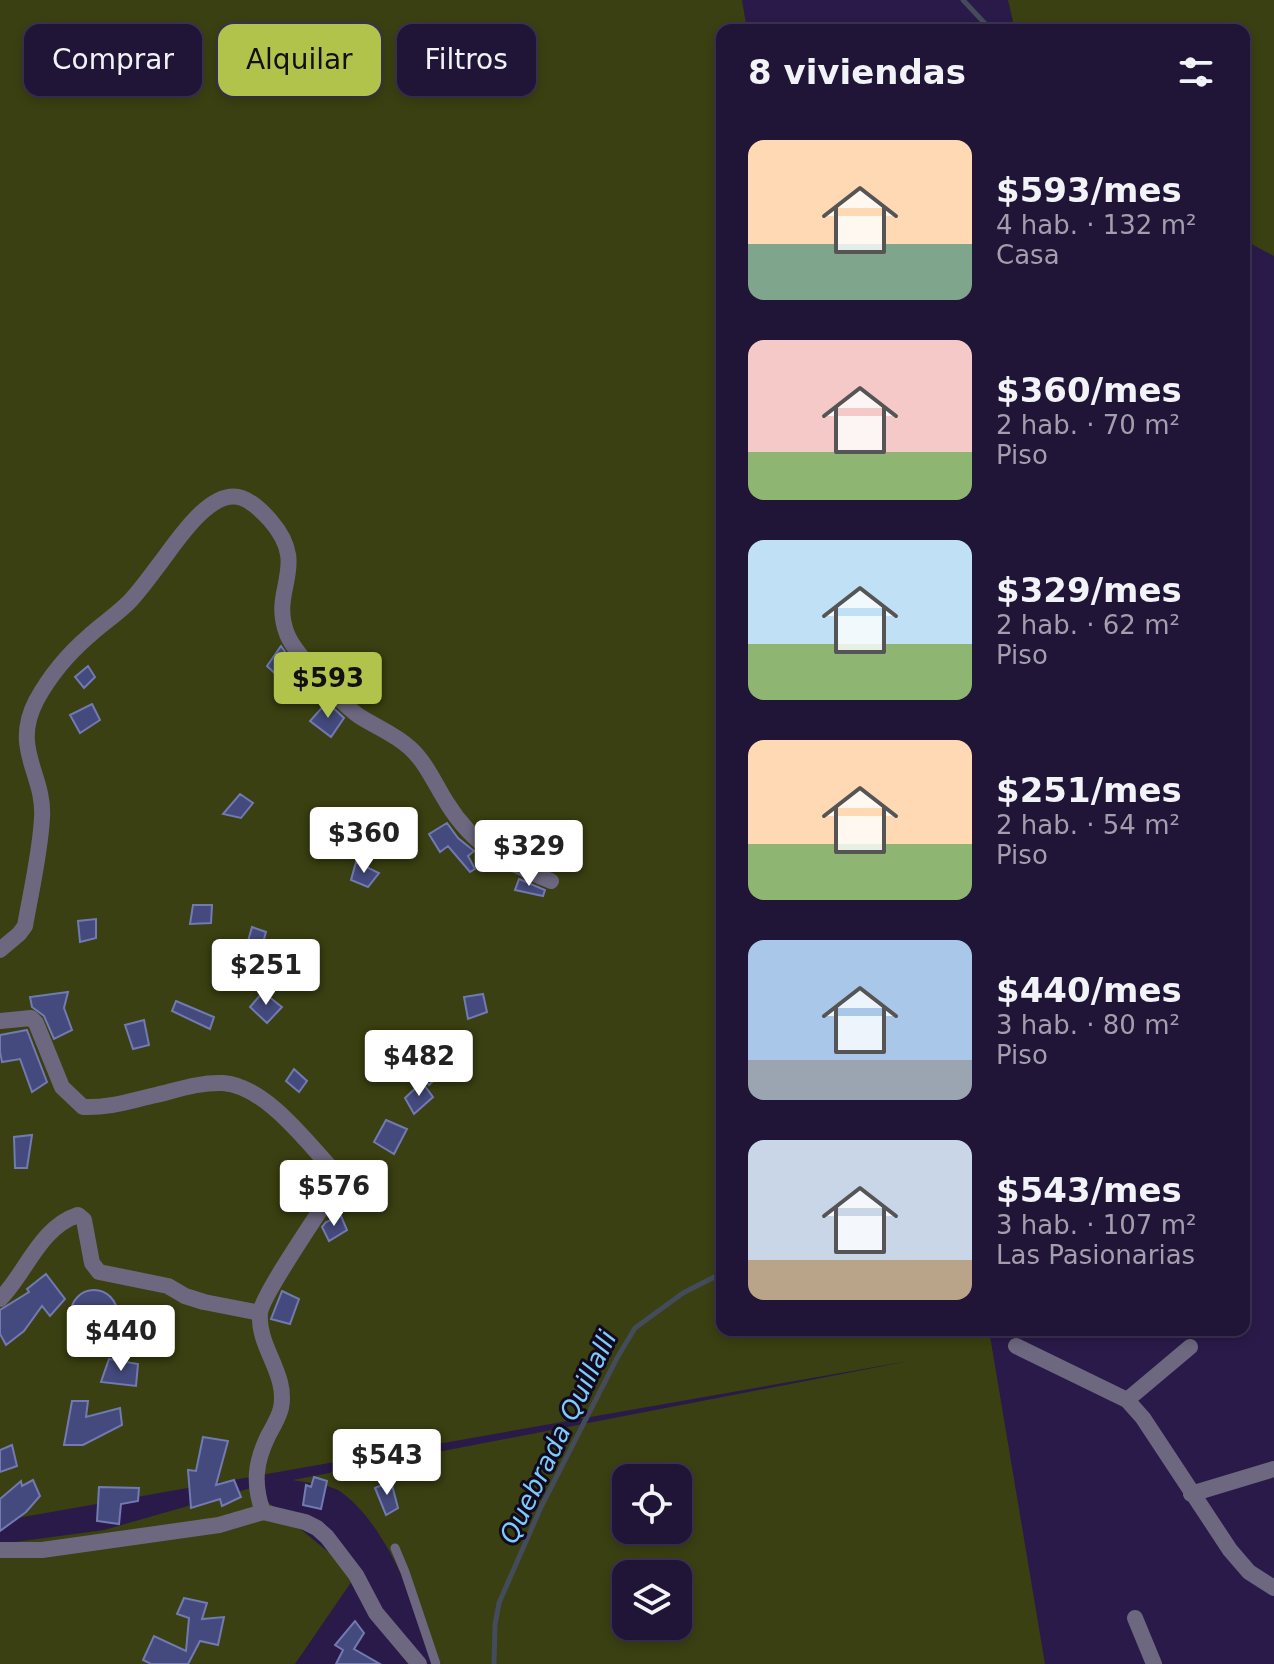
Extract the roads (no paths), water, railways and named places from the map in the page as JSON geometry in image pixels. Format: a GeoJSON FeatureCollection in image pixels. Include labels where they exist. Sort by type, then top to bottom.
{"type":"FeatureCollection","features":[{"type":"Feature","properties":{"kind":"street"},"geometry":{"type":"LineString","coordinates":[[0,950],[25,926],[43,816],[27,756],[27,730],[35,702],[52,676],[88,637],[130,602],[188,526],[216,501],[228,496],[242,498],[259,508],[283,537],[290,559],[283,613],[287,635],[302,658],[357,714],[398,737],[413,750],[460,824],[491,853],[551,881]]}},
{"type":"Feature","properties":{"kind":"street"},"geometry":{"type":"LineString","coordinates":[[0,1021],[31,1018],[62,1087],[83,1107],[109,1108],[202,1085],[223,1083],[245,1088],[282,1115],[332,1169],[332,1192],[272,1288],[260,1313],[282,1391],[281,1410],[262,1448],[255,1476],[256,1494],[263,1512]]}},
{"type":"Feature","properties":{"kind":"street"},"geometry":{"type":"LineString","coordinates":[[0,1299],[43,1241],[66,1219],[78,1215],[84,1220],[92,1263],[99,1272],[168,1286],[204,1302],[260,1313]]}},
{"type":"Feature","properties":{"kind":"street"},"geometry":{"type":"LineString","coordinates":[[1016,1346],[1127,1400],[1143,1418],[1230,1550],[1249,1572],[1274,1588]]}},
{"type":"Feature","properties":{"kind":"street"},"geometry":{"type":"LineString","coordinates":[[1127,1400],[1190,1347]]}},
{"type":"Feature","properties":{"kind":"street"},"geometry":{"type":"LineString","coordinates":[[1191,1494],[1274,1469]]}},
{"type":"Feature","properties":{"kind":"street"},"geometry":{"type":"LineString","coordinates":[[0,1550],[42,1550],[219,1525],[263,1512],[317,1528],[356,1575],[376,1613],[419,1664]]}},
{"type":"Feature","properties":{"kind":"street"},"geometry":{"type":"LineString","coordinates":[[1135,1618],[1154,1664]]}},
{"type":"Feature","properties":{"kind":"lane"},"geometry":{"type":"LineString","coordinates":[[395,1548],[436,1664]]}},
{"type":"Feature","properties":{"kind":"waterway","name":"Quebrada Quillalli"},"geometry":{"type":"LineString","coordinates":[[963,0],[985,24]]}},
{"type":"Feature","properties":{"kind":"waterway","name":"Quebrada Quillalli"},"geometry":{"type":"LineString","coordinates":[[494,1664],[499,1603],[541,1507],[617,1358],[635,1328],[683,1293],[716,1276]]}}]}
